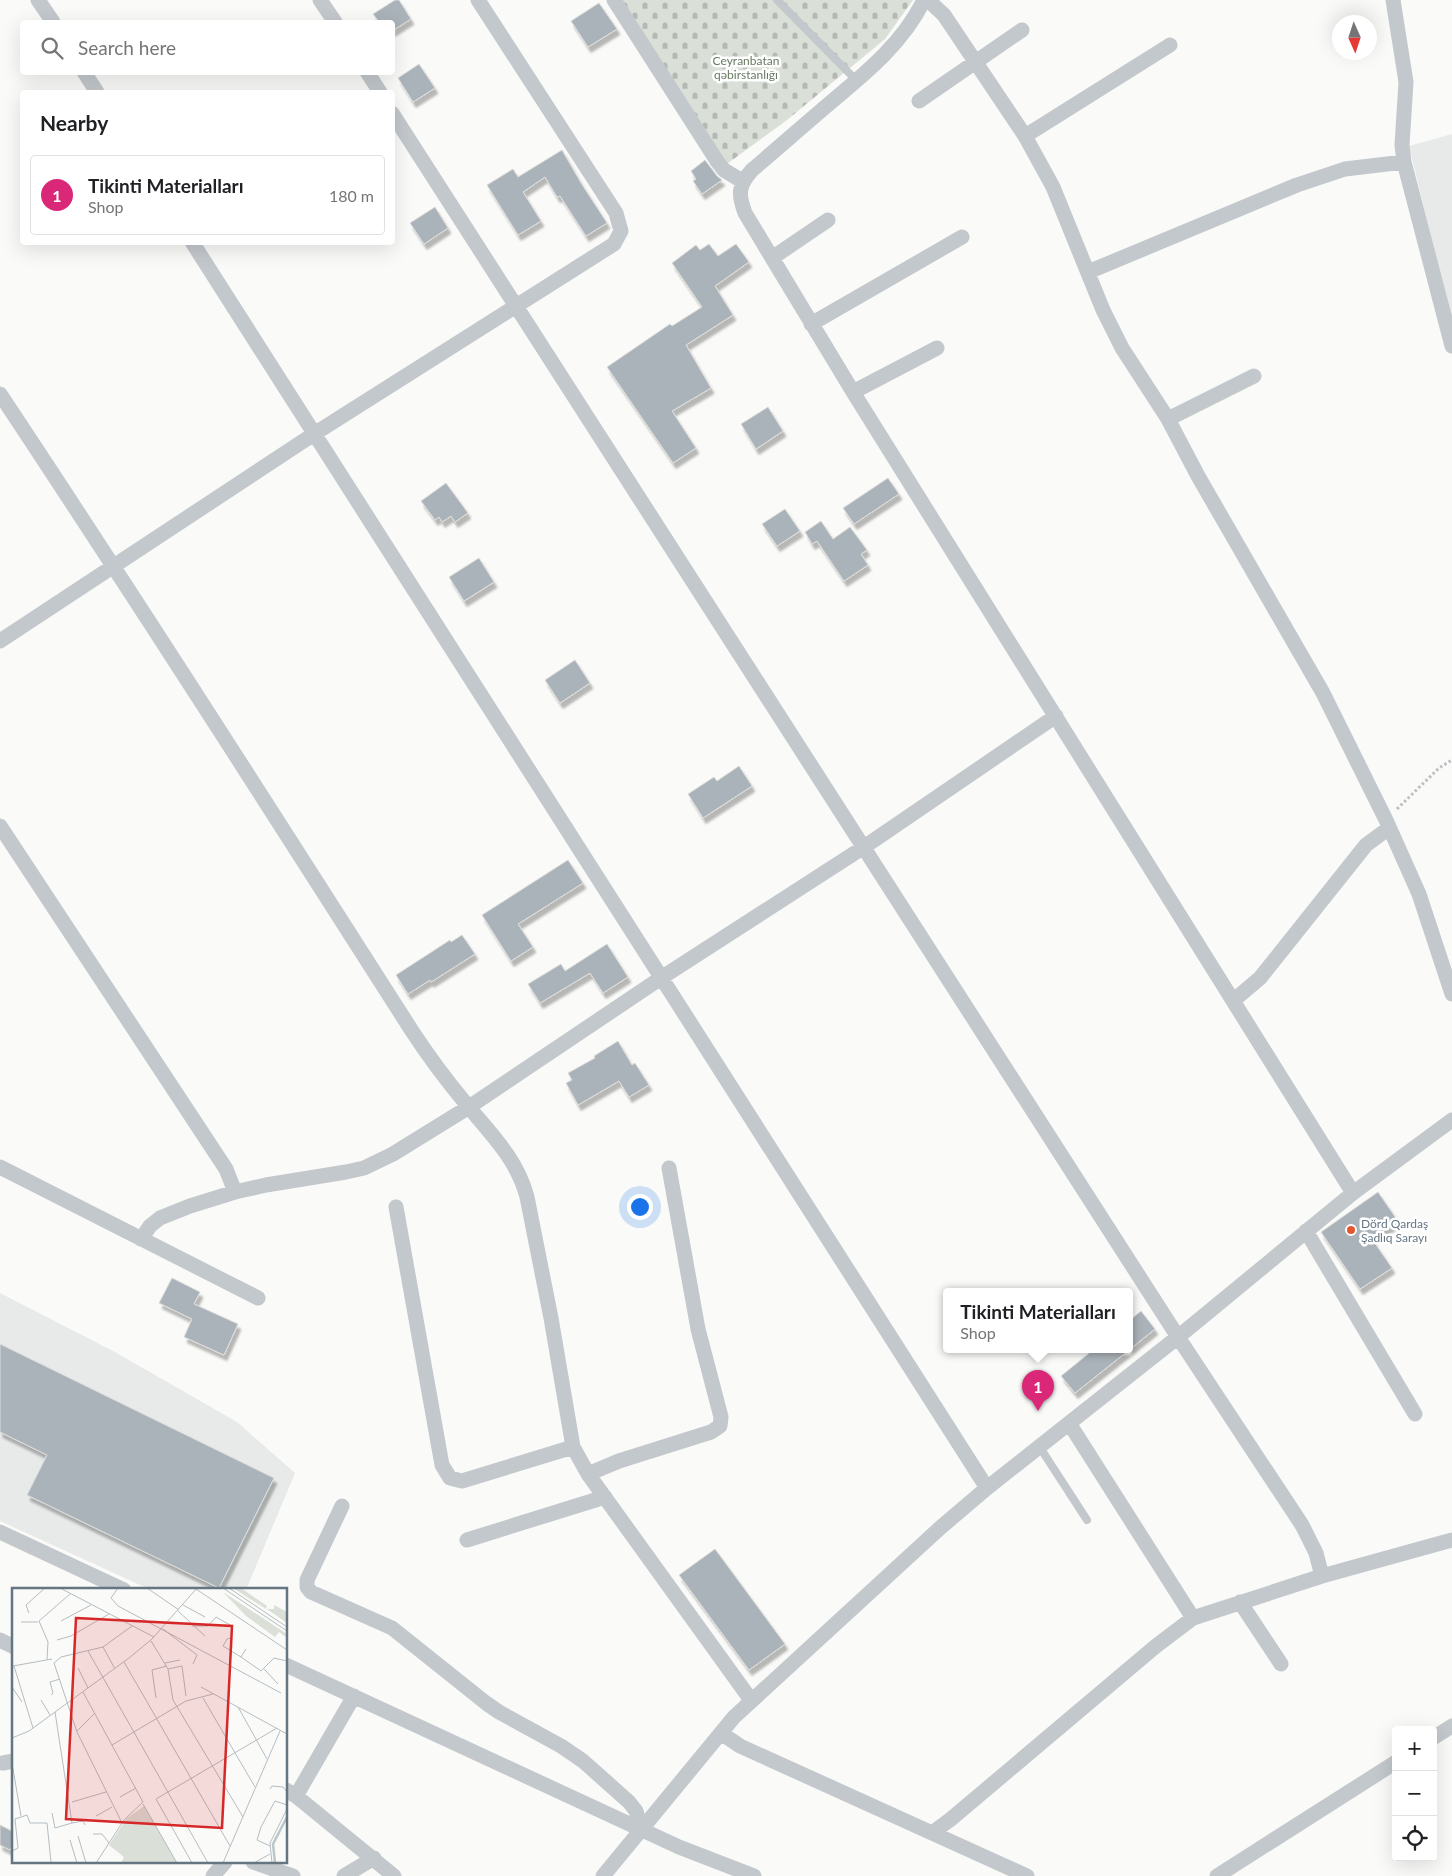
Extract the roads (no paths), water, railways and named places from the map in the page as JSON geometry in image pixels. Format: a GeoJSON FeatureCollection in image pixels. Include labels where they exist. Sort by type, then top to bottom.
{"type":"FeatureCollection","features":[{"type":"Feature","properties":{"kind":"street"},"geometry":{"type":"LineString","coordinates":[[38,0],[52,20]]}},
{"type":"Feature","properties":{"kind":"street"},"geometry":{"type":"LineString","coordinates":[[320,0],[334,20]]}},
{"type":"Feature","properties":{"kind":"street"},"geometry":{"type":"LineString","coordinates":[[0,640],[314,434],[614,244],[621,231],[616,213],[478,0]]}},
{"type":"Feature","properties":{"kind":"street"},"geometry":{"type":"LineString","coordinates":[[614,0],[717,161],[724,170],[742,181]]}},
{"type":"Feature","properties":{"kind":"street"},"geometry":{"type":"LineString","coordinates":[[1354,1193],[852,392],[772,258],[740,200],[742,181],[752,170],[857,82],[900,38],[917,16],[926,0],[944,15],[1025,136],[1053,187],[1103,310],[1122,348],[1168,419],[1198,476],[1323,693],[1388,824],[1419,894],[1452,994]]}},
{"type":"Feature","properties":{"kind":"street"},"geometry":{"type":"LineString","coordinates":[[1393,0],[1406,82],[1402,145],[1404,162],[1452,346]]}},
{"type":"Feature","properties":{"kind":"street"},"geometry":{"type":"LineString","coordinates":[[920,101],[1022,30]]}},
{"type":"Feature","properties":{"kind":"street"},"geometry":{"type":"LineString","coordinates":[[1025,136],[1170,45]]}},
{"type":"Feature","properties":{"kind":"street"},"geometry":{"type":"LineString","coordinates":[[86,75],[96,90]]}},
{"type":"Feature","properties":{"kind":"street"},"geometry":{"type":"LineString","coordinates":[[369,75],[379,90]]}},
{"type":"Feature","properties":{"kind":"street"},"geometry":{"type":"LineString","coordinates":[[395,118],[1178,1337],[1302,1525],[1316,1553],[1322,1576]]}},
{"type":"Feature","properties":{"kind":"street"},"geometry":{"type":"LineString","coordinates":[[1088,272],[1297,185],[1345,169],[1404,162]]}},
{"type":"Feature","properties":{"kind":"street"},"geometry":{"type":"LineString","coordinates":[[772,258],[828,220]]}},
{"type":"Feature","properties":{"kind":"street"},"geometry":{"type":"LineString","coordinates":[[811,324],[962,237]]}},
{"type":"Feature","properties":{"kind":"street"},"geometry":{"type":"LineString","coordinates":[[194,245],[986,1488]]}},
{"type":"Feature","properties":{"kind":"street"},"geometry":{"type":"LineString","coordinates":[[852,392],[937,348]]}},
{"type":"Feature","properties":{"kind":"street"},"geometry":{"type":"LineString","coordinates":[[1168,419],[1254,376]]}},
{"type":"Feature","properties":{"kind":"street"},"geometry":{"type":"LineString","coordinates":[[0,394],[113,565],[429,1057],[496,1138],[522,1179],[551,1318],[573,1447],[588,1474],[751,1700]]}},
{"type":"Feature","properties":{"kind":"street"},"geometry":{"type":"LineString","coordinates":[[141,1239],[150,1226],[160,1218],[175,1211],[235,1192],[364,1168],[393,1154],[469,1107],[661,978],[864,847],[1056,716]]}},
{"type":"Feature","properties":{"kind":"street"},"geometry":{"type":"LineString","coordinates":[[1234,1000],[1260,978],[1366,845],[1388,824]]}},
{"type":"Feature","properties":{"kind":"street"},"geometry":{"type":"LineString","coordinates":[[0,826],[226,1168],[235,1192]]}},
{"type":"Feature","properties":{"kind":"street"},"geometry":{"type":"LineString","coordinates":[[603,1876],[751,1700],[933,1534],[986,1488],[1178,1337],[1306,1231],[1452,1120]]}},
{"type":"Feature","properties":{"kind":"street"},"geometry":{"type":"LineString","coordinates":[[0,1167],[258,1298]]}},
{"type":"Feature","properties":{"kind":"street"},"geometry":{"type":"LineString","coordinates":[[588,1474],[619,1461],[711,1432],[720,1426],[721,1417],[698,1329],[669,1168]]}},
{"type":"Feature","properties":{"kind":"street"},"geometry":{"type":"LineString","coordinates":[[396,1207],[442,1465],[450,1478],[462,1481],[573,1447]]}},
{"type":"Feature","properties":{"kind":"street"},"geometry":{"type":"LineString","coordinates":[[1306,1231],[1414,1414]]}},
{"type":"Feature","properties":{"kind":"street"},"geometry":{"type":"LineString","coordinates":[[1069,1423],[1193,1618]]}},
{"type":"Feature","properties":{"kind":"street"},"geometry":{"type":"LineString","coordinates":[[467,1540],[606,1497]]}},
{"type":"Feature","properties":{"kind":"street"},"geometry":{"type":"LineString","coordinates":[[342,1506],[306,1580],[307,1587],[311,1592],[392,1628],[498,1712],[561,1746],[583,1761],[629,1802],[636,1811],[641,1829]]}},
{"type":"Feature","properties":{"kind":"street"},"geometry":{"type":"LineString","coordinates":[[0,1532],[120,1588]]}},
{"type":"Feature","properties":{"kind":"street"},"geometry":{"type":"LineString","coordinates":[[932,1833],[1156,1646],[1193,1618],[1322,1576],[1452,1540]]}},
{"type":"Feature","properties":{"kind":"street"},"geometry":{"type":"LineString","coordinates":[[1240,1602],[1282,1664]]}},
{"type":"Feature","properties":{"kind":"street"},"geometry":{"type":"LineString","coordinates":[[0,1640],[12,1646]]}},
{"type":"Feature","properties":{"kind":"street"},"geometry":{"type":"LineString","coordinates":[[288,1666],[694,1854],[754,1876]]}},
{"type":"Feature","properties":{"kind":"street"},"geometry":{"type":"LineString","coordinates":[[354,1696],[291,1793],[394,1876]]}},
{"type":"Feature","properties":{"kind":"street"},"geometry":{"type":"LineString","coordinates":[[1437,1735],[1452,1726]]}},
{"type":"Feature","properties":{"kind":"street"},"geometry":{"type":"LineString","coordinates":[[721,1734],[740,1746],[1027,1876]]}},
{"type":"Feature","properties":{"kind":"street"},"geometry":{"type":"LineString","coordinates":[[1217,1876],[1392,1765]]}},
{"type":"Feature","properties":{"kind":"street"},"geometry":{"type":"LineString","coordinates":[[344,1876],[374,1858]]}},
{"type":"Feature","properties":{"kind":"street"},"geometry":{"type":"LineString","coordinates":[[213,1876],[223,1864]]}},
{"type":"Feature","properties":{"kind":"street"},"geometry":{"type":"LineString","coordinates":[[259,1864],[293,1876]]}},
{"type":"Feature","properties":{"kind":"lane"},"geometry":{"type":"LineString","coordinates":[[777,0],[857,82]]}},
{"type":"Feature","properties":{"kind":"lane"},"geometry":{"type":"LineString","coordinates":[[1039,1446],[1087,1520]]}},
{"type":"Feature","properties":{"kind":"place","name":"Dörd Qardaş Şadlıq Sarayı"},"geometry":{"type":"Point","coordinates":[1351,1230]}},
{"type":"Feature","properties":{"kind":"place","name":"Tikinti Materialları"},"geometry":{"type":"Point","coordinates":[1038,1411]}},
{"type":"Feature","properties":{"kind":"park label","name":"Ceyranbatan qəbirstanlığı"},"geometry":{"type":"Point","coordinates":[746,67]}}]}
